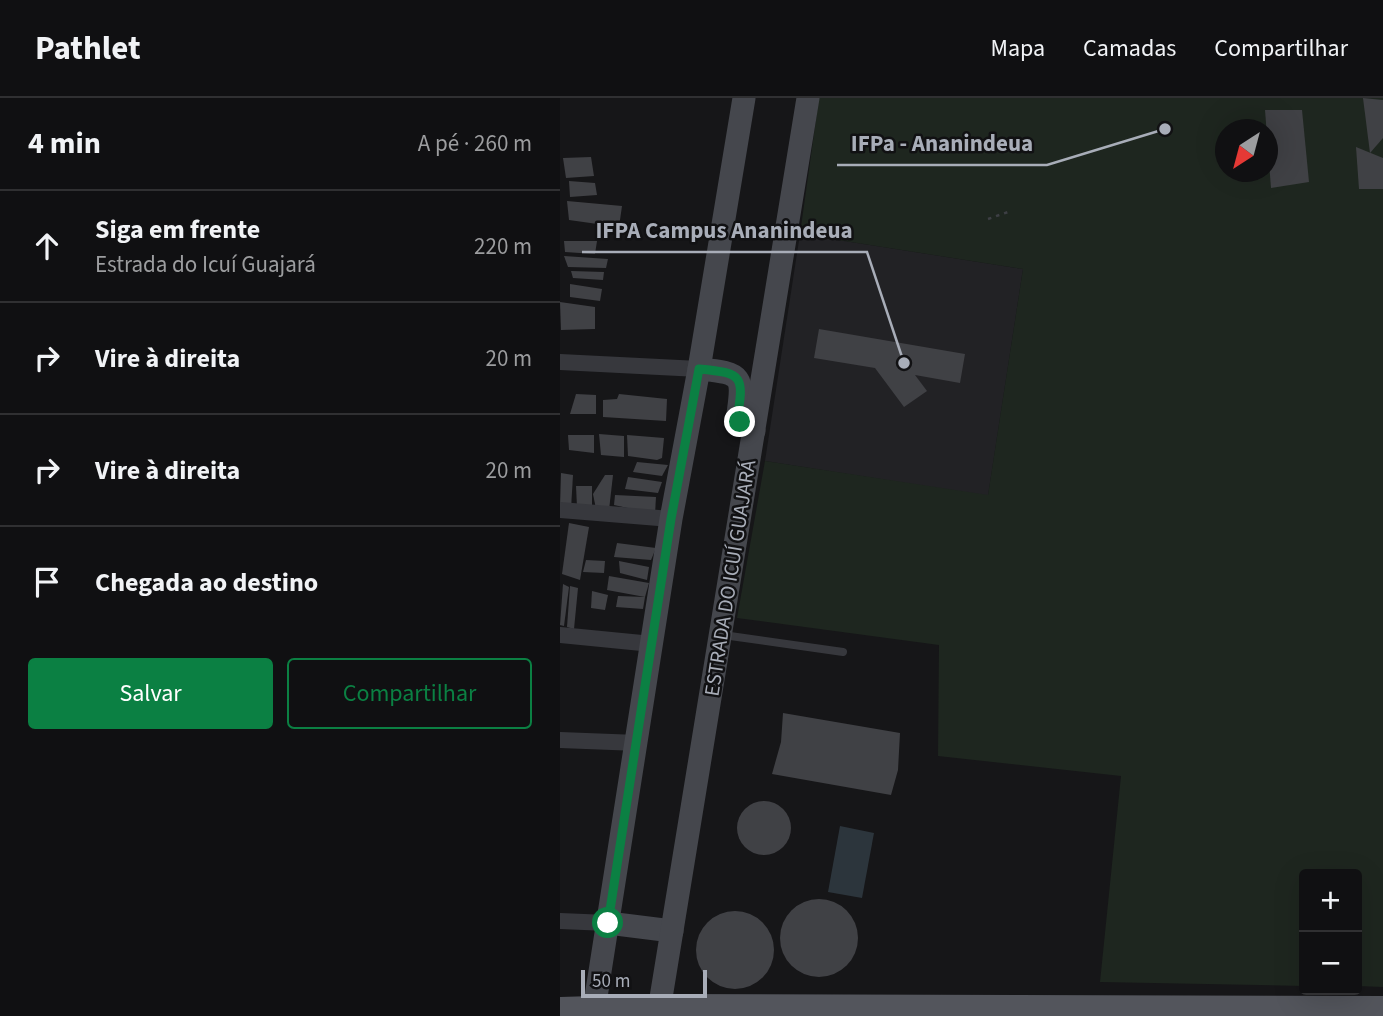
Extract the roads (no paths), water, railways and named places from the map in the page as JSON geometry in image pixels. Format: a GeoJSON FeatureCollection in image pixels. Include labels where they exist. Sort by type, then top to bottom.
{"type":"FeatureCollection","features":[{"type":"Feature","properties":{"kind":"main road"},"geometry":{"type":"LineString","coordinates":[[593,1013],[638,743],[671,519],[744,98]]}},
{"type":"Feature","properties":{"kind":"main road","name":"ESTRADA DO ICUÍ GUAJARÁ"},"geometry":{"type":"LineString","coordinates":[[658,1011],[808,98]]}},
{"type":"Feature","properties":{"kind":"main road"},"geometry":{"type":"LineString","coordinates":[[699,369],[731,372],[738,377],[742,388],[737,420],[754,431]]}},
{"type":"Feature","properties":{"kind":"main road"},"geometry":{"type":"LineString","coordinates":[[608,923],[672,930]]}},
{"type":"Feature","properties":{"kind":"main road"},"geometry":{"type":"LineString","coordinates":[[560,1010],[593,1013],[1030,1013],[1383,1009]]}},
{"type":"Feature","properties":{"kind":"street"},"geometry":{"type":"LineString","coordinates":[[560,362],[699,369]]}},
{"type":"Feature","properties":{"kind":"street"},"geometry":{"type":"LineString","coordinates":[[560,510],[671,519]]}},
{"type":"Feature","properties":{"kind":"street"},"geometry":{"type":"LineString","coordinates":[[560,635],[652,644]]}},
{"type":"Feature","properties":{"kind":"street"},"geometry":{"type":"LineString","coordinates":[[560,740],[638,743]]}},
{"type":"Feature","properties":{"kind":"street"},"geometry":{"type":"LineString","coordinates":[[560,921],[608,923]]}},
{"type":"Feature","properties":{"kind":"lane"},"geometry":{"type":"LineString","coordinates":[[720,635],[844,652]]}},
{"type":"Feature","properties":{"kind":"place","name":"IFPa - Ananindeua"},"geometry":{"type":"Point","coordinates":[1165,129]}},
{"type":"Feature","properties":{"kind":"place","name":"IFPA Campus Ananindeua"},"geometry":{"type":"Point","coordinates":[904,363]}}]}
